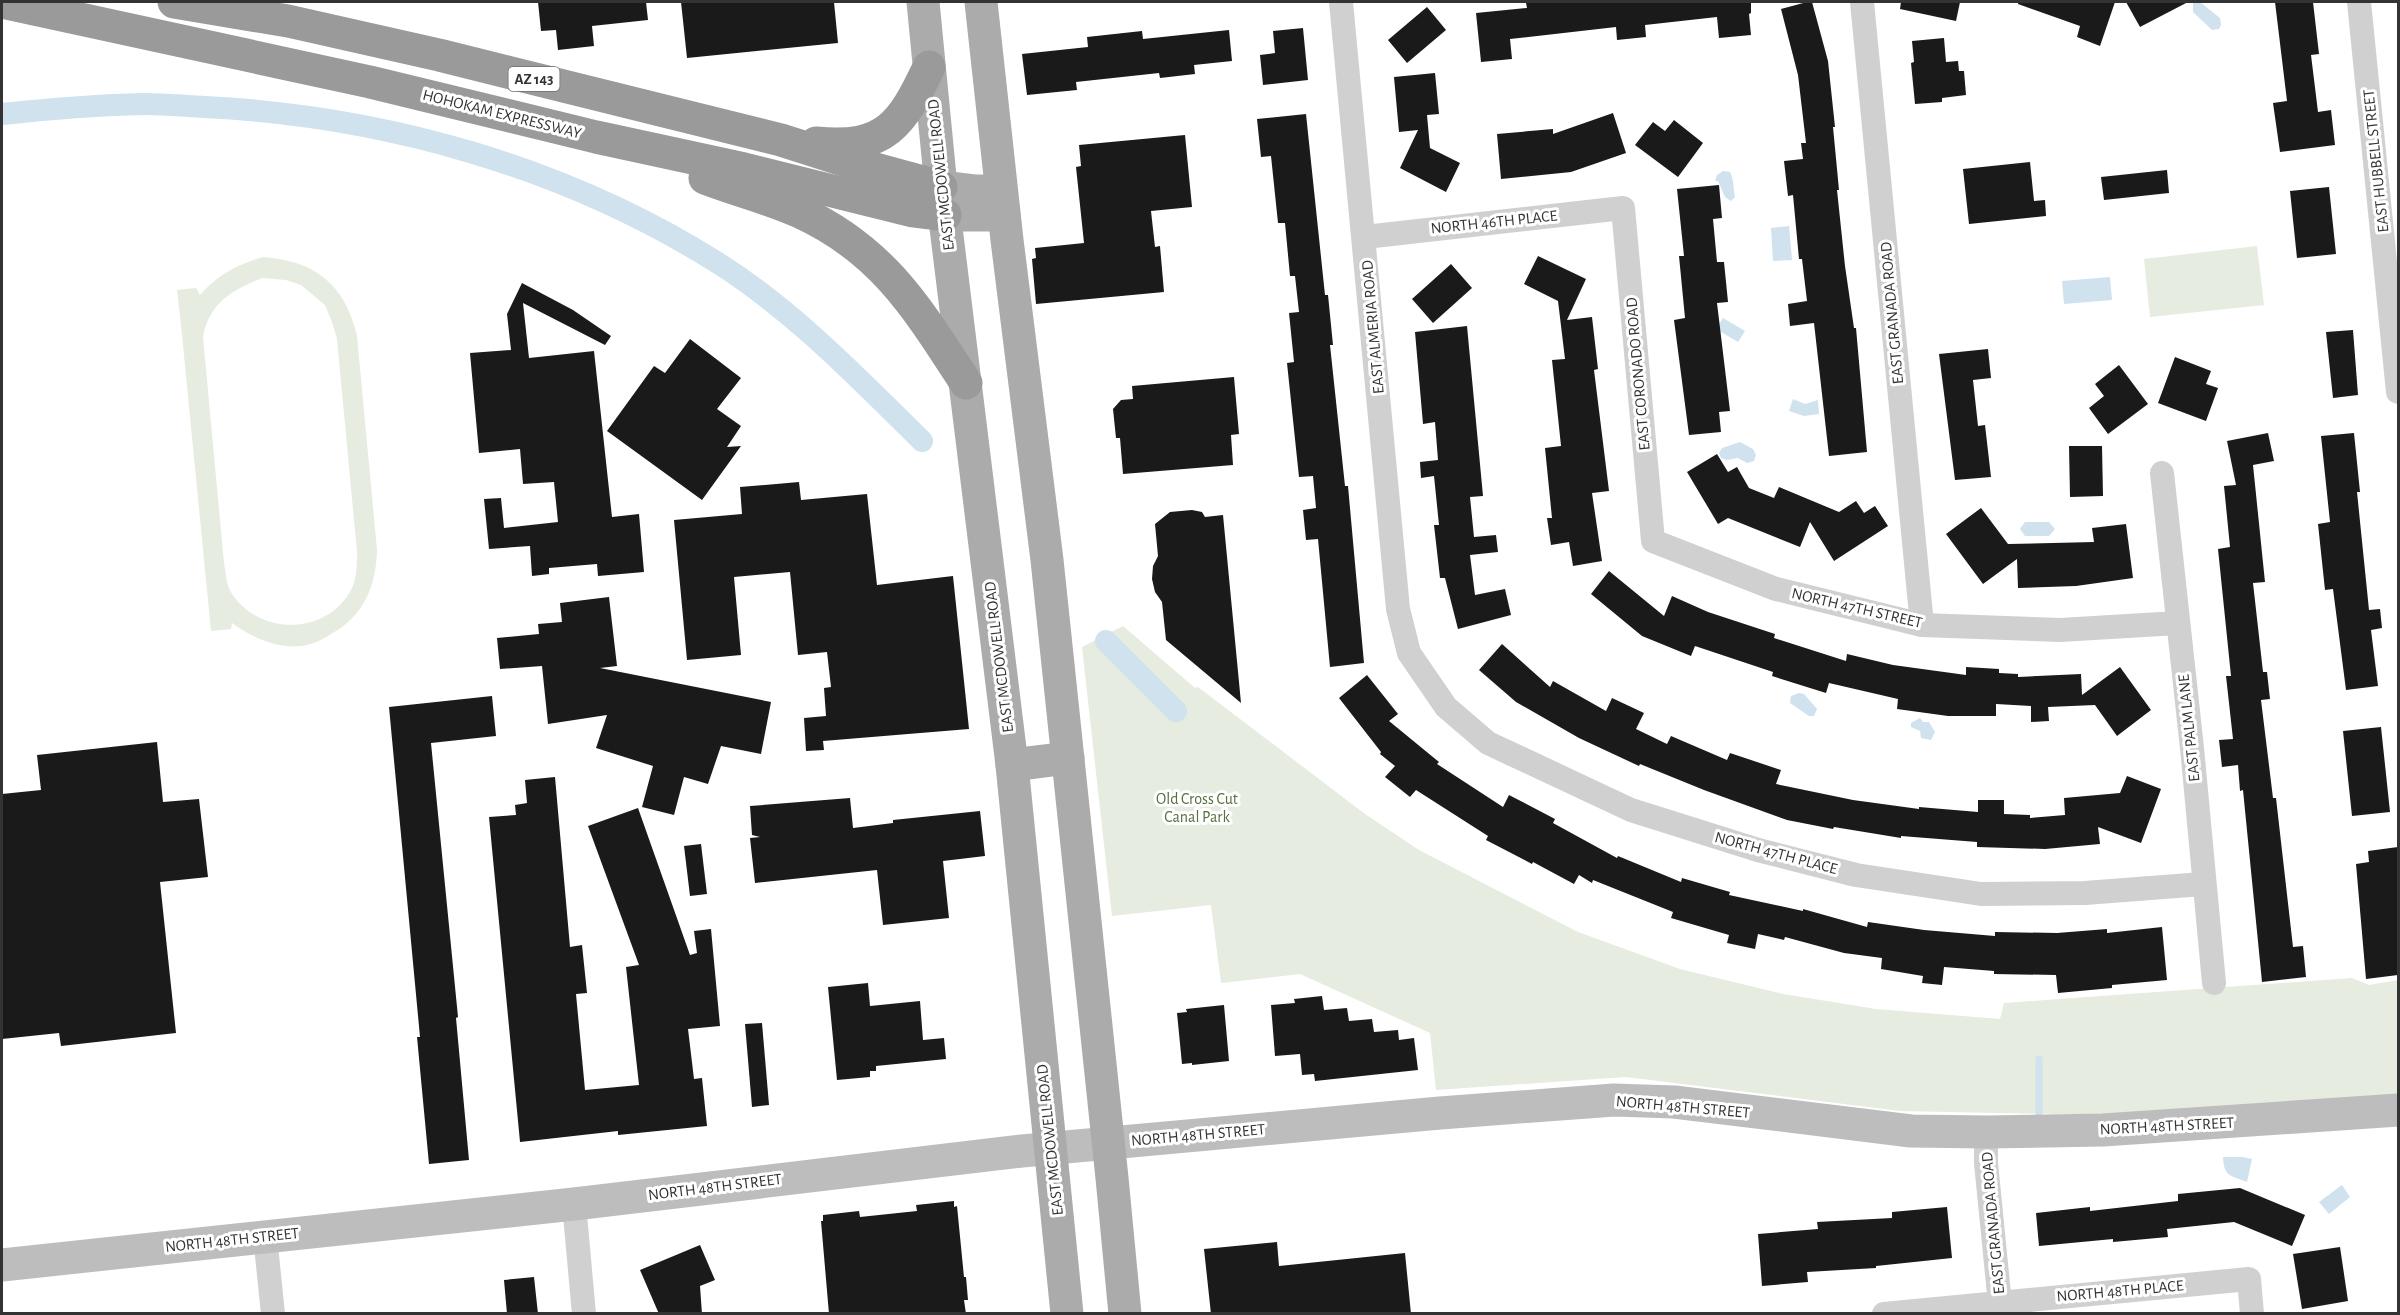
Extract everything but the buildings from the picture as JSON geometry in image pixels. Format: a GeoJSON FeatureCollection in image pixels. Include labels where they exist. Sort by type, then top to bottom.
{"type":"FeatureCollection","features":[{"type":"Feature","properties":{"kind":"highway","name":"HOHOKAM EXPRESSWAY"},"geometry":{"type":"LineString","coordinates":[[2,2],[370,82],[596,138],[744,169],[913,211],[943,201]]}},
{"type":"Feature","properties":{"kind":"highway","name":"HOHOKAM EXPRESSWAY"},"geometry":{"type":"LineString","coordinates":[[174,2],[288,21],[439,55],[781,140],[853,163],[943,201]]}},
{"type":"Feature","properties":{"kind":"highway"},"geometry":{"type":"LineString","coordinates":[[220,2],[288,21]]}},
{"type":"Feature","properties":{"kind":"highway"},"geometry":{"type":"LineString","coordinates":[[2,17],[140,32]]}},
{"type":"Feature","properties":{"kind":"highway"},"geometry":{"type":"LineString","coordinates":[[781,140],[836,145],[859,142],[882,133],[893,127],[908,110],[929,67]]}},
{"type":"Feature","properties":{"kind":"highway"},"geometry":{"type":"LineString","coordinates":[[596,138],[798,211],[843,235],[863,249],[900,286],[966,383]]}},
{"type":"Feature","properties":{"kind":"main road","name":"EAST MCDOWELL ROAD"},"geometry":{"type":"LineString","coordinates":[[923,2],[943,201],[1012,765],[1066,1314]]}},
{"type":"Feature","properties":{"kind":"main road"},"geometry":{"type":"LineString","coordinates":[[980,2],[1047,560],[1125,1314]]}},
{"type":"Feature","properties":{"kind":"main road","name":"HOHOKAM EXPRESSWAY"},"geometry":{"type":"LineString","coordinates":[[943,201],[1003,203]]}},
{"type":"Feature","properties":{"kind":"main road"},"geometry":{"type":"LineString","coordinates":[[1012,765],[1068,758]]}},
{"type":"Feature","properties":{"kind":"street"},"geometry":{"type":"LineString","coordinates":[[980,2],[988,2]]}},
{"type":"Feature","properties":{"kind":"street","name":"EAST ALMERIA ROAD"},"geometry":{"type":"LineString","coordinates":[[1341,2],[1365,237],[1398,609],[1409,653]]}},
{"type":"Feature","properties":{"kind":"street","name":"EAST GRANADA ROAD"},"geometry":{"type":"LineString","coordinates":[[1862,2],[1922,625]]}},
{"type":"Feature","properties":{"kind":"street","name":"EAST HUBBELL STREET"},"geometry":{"type":"LineString","coordinates":[[2359,2],[2398,392]]}},
{"type":"Feature","properties":{"kind":"street","name":"NORTH 46TH PLACE"},"geometry":{"type":"LineString","coordinates":[[1365,237],[1623,208]]}},
{"type":"Feature","properties":{"kind":"street","name":"EAST CORONADO ROAD"},"geometry":{"type":"LineString","coordinates":[[1623,208],[1653,541]]}},
{"type":"Feature","properties":{"kind":"street","name":"EAST PALM LANE"},"geometry":{"type":"LineString","coordinates":[[2162,473],[2192,748],[2214,983]]}},
{"type":"Feature","properties":{"kind":"street","name":"NORTH 47TH STREET"},"geometry":{"type":"LineString","coordinates":[[1653,541],[1776,589],[1922,625],[2060,630],[2178,622]]}},
{"type":"Feature","properties":{"kind":"street","name":"NORTH 47TH PLACE"},"geometry":{"type":"LineString","coordinates":[[1409,653],[1446,707],[1488,742],[1631,810],[1758,850],[1856,874],[1981,894],[2085,893],[2203,884]]}},
{"type":"Feature","properties":{"kind":"street","name":"NORTH 48TH STREET"},"geometry":{"type":"LineString","coordinates":[[2,1265],[574,1204],[1051,1148],[1440,1113],[1614,1100],[1674,1102],[1911,1131],[1986,1132],[2103,1130],[2398,1110]]}},
{"type":"Feature","properties":{"kind":"street","name":"EAST GRANADA ROAD"},"geometry":{"type":"LineString","coordinates":[[1986,1132],[1986,1163],[2001,1308]]}},
{"type":"Feature","properties":{"kind":"street"},"geometry":{"type":"LineString","coordinates":[[574,1204],[584,1314]]}},
{"type":"Feature","properties":{"kind":"street"},"geometry":{"type":"LineString","coordinates":[[265,1236],[273,1314]]}},
{"type":"Feature","properties":{"kind":"street","name":"NORTH 48TH PLACE"},"geometry":{"type":"LineString","coordinates":[[1884,1314],[2001,1308],[2249,1279],[2252,1314]]}},
{"type":"Feature","properties":{"kind":"green space"},"geometry":{"type":"Polygon","coordinates":[[[2257,246],[2264,305],[2150,317],[2144,259],[2257,246]]]}},
{"type":"Feature","properties":{"kind":"green space"},"geometry":{"type":"Polygon","coordinates":[[[263,257],[281,259],[312,270],[325,278],[345,302],[357,336],[377,550],[374,576],[366,599],[352,618],[324,638],[301,646],[282,646],[264,641],[232,623],[231,629],[211,631],[177,290],[196,288],[200,295],[221,276],[263,257]],[[262,278],[232,293],[216,307],[206,325],[203,337],[228,587],[245,608],[260,618],[294,625],[312,622],[328,615],[341,604],[354,584],[357,552],[337,339],[325,305],[301,285],[286,280],[262,278]]]}},
{"type":"Feature","properties":{"kind":"green space","name":"Old Cross Cut Canal Park"},"geometry":{"type":"Polygon","coordinates":[[[1123,626],[1195,688],[1198,687],[1365,814],[1419,850],[1578,932],[1680,969],[1783,994],[1876,1009],[2000,1019],[2004,1003],[2352,978],[2369,985],[2398,980],[2398,1097],[2103,1115],[1900,1111],[1626,1077],[1436,1090],[1430,1033],[1300,974],[1221,983],[1211,905],[1112,916],[1082,647],[1123,626]]]}},
{"type":"Feature","properties":{"kind":"water"},"geometry":{"type":"Polygon","coordinates":[[[2200,2],[2220,18],[2219,29],[2212,30],[2193,12],[2193,3],[2200,2]]]}},
{"type":"Feature","properties":{"kind":"water"},"geometry":{"type":"Polygon","coordinates":[[[1723,171],[1730,172],[1732,178],[1735,197],[1731,201],[1725,197],[1718,181],[1715,181],[1717,175],[1723,171]]]}},
{"type":"Feature","properties":{"kind":"water"},"geometry":{"type":"Polygon","coordinates":[[[1789,226],[1792,260],[1773,261],[1771,228],[1789,226]]]}},
{"type":"Feature","properties":{"kind":"water"},"geometry":{"type":"Polygon","coordinates":[[[2110,277],[2112,300],[2064,304],[2062,281],[2110,277]]]}},
{"type":"Feature","properties":{"kind":"water"},"geometry":{"type":"Polygon","coordinates":[[[1723,318],[1745,331],[1738,342],[1716,329],[1723,318]]]}},
{"type":"Feature","properties":{"kind":"water"},"geometry":{"type":"Polygon","coordinates":[[[1793,399],[1805,404],[1818,400],[1819,414],[1804,416],[1789,411],[1793,399]]]}},
{"type":"Feature","properties":{"kind":"water"},"geometry":{"type":"Polygon","coordinates":[[[1740,442],[1753,449],[1756,455],[1754,461],[1747,463],[1738,458],[1727,460],[1721,458],[1719,453],[1722,448],[1740,442]]]}},
{"type":"Feature","properties":{"kind":"water"},"geometry":{"type":"Polygon","coordinates":[[[2025,522],[2049,522],[2055,529],[2049,536],[2025,536],[2020,529],[2025,522]]]}},
{"type":"Feature","properties":{"kind":"water"},"geometry":{"type":"Polygon","coordinates":[[[1804,694],[1817,709],[1814,716],[1809,716],[1790,703],[1791,696],[1804,694]]]}},
{"type":"Feature","properties":{"kind":"water"},"geometry":{"type":"Polygon","coordinates":[[[1920,718],[1923,722],[1929,722],[1935,732],[1931,740],[1921,738],[1920,731],[1911,727],[1911,723],[1920,718]]]}},
{"type":"Feature","properties":{"kind":"water"},"geometry":{"type":"Polygon","coordinates":[[[2223,1157],[2252,1159],[2247,1182],[2227,1172],[2223,1157]]]}},
{"type":"Feature","properties":{"kind":"water"},"geometry":{"type":"Polygon","coordinates":[[[2342,1185],[2350,1197],[2329,1214],[2319,1202],[2342,1185]]]}},
{"type":"Feature","properties":{"kind":"waterway"},"geometry":{"type":"LineString","coordinates":[[2,114],[144,104],[272,112],[406,135],[472,152],[536,174],[599,199],[659,229],[746,282],[800,324],[922,441]]}},
{"type":"Feature","properties":{"kind":"waterway"},"geometry":{"type":"LineString","coordinates":[[1106,641],[1176,711]]}},
{"type":"Feature","properties":{"kind":"waterway"},"geometry":{"type":"LineString","coordinates":[[2039,1059],[2039,1122]]}}]}
